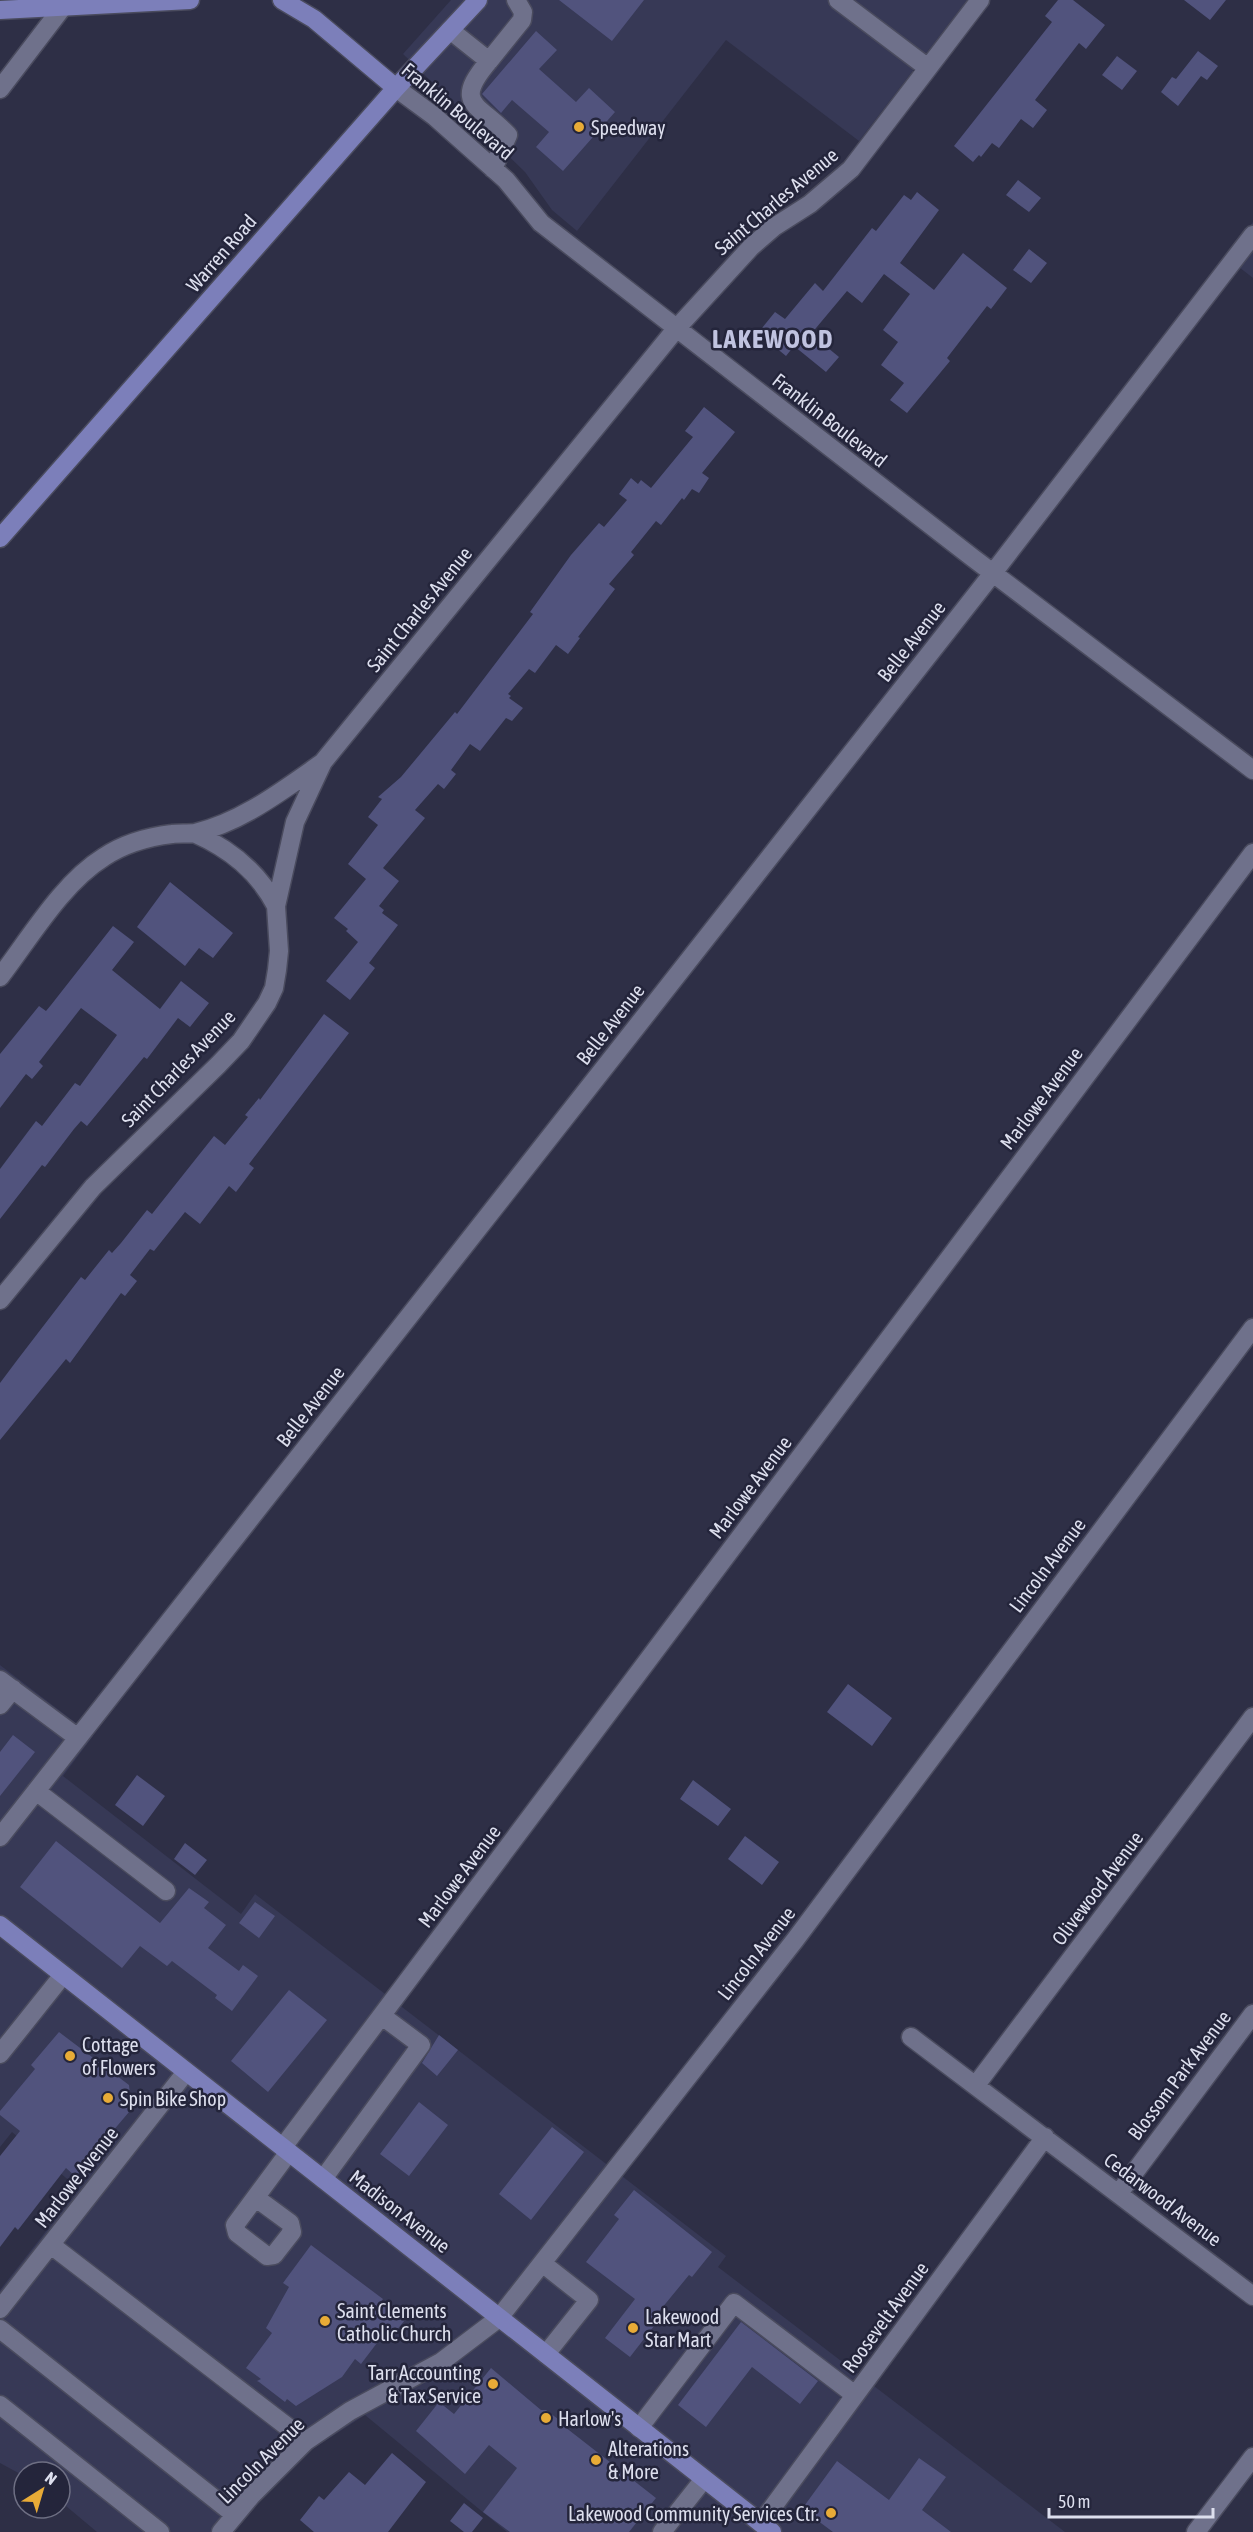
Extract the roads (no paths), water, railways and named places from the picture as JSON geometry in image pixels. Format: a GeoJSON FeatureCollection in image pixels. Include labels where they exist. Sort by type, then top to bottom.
{"type":"FeatureCollection","features":[{"type":"Feature","properties":{"kind":"main road"},"geometry":{"type":"LineString","coordinates":[[0,10],[62,8],[97,3],[190,0]]}},
{"type":"Feature","properties":{"kind":"main road","name":"Franklin Boulevard"},"geometry":{"type":"LineString","coordinates":[[282,0],[314,19],[396,88]]}},
{"type":"Feature","properties":{"kind":"main road","name":"Warren Road"},"geometry":{"type":"LineString","coordinates":[[0,538],[396,88],[477,0]]}},
{"type":"Feature","properties":{"kind":"main road","name":"Madison Avenue"},"geometry":{"type":"LineString","coordinates":[[0,1925],[766,2528]]}},
{"type":"Feature","properties":{"kind":"street"},"geometry":{"type":"LineString","coordinates":[[493,169],[508,135],[472,102],[470,94],[474,79],[522,20],[523,12],[516,0]]}},
{"type":"Feature","properties":{"kind":"street"},"geometry":{"type":"LineString","coordinates":[[838,0],[928,68]]}},
{"type":"Feature","properties":{"kind":"street","name":"Saint Charles Avenue"},"geometry":{"type":"LineString","coordinates":[[0,1300],[93,1186],[219,1065],[258,1017],[274,988],[279,951],[276,906],[295,822],[323,762],[676,329],[751,247],[774,227],[810,204],[851,169],[980,0]]}},
{"type":"Feature","properties":{"kind":"street"},"geometry":{"type":"LineString","coordinates":[[0,89],[62,8]]}},
{"type":"Feature","properties":{"kind":"street"},"geometry":{"type":"LineString","coordinates":[[450,30],[489,61]]}},
{"type":"Feature","properties":{"kind":"street","name":"Franklin Boulevard"},"geometry":{"type":"LineString","coordinates":[[396,88],[434,117],[506,180],[541,223],[993,573],[1253,770]]}},
{"type":"Feature","properties":{"kind":"street","name":"Belle Avenue"},"geometry":{"type":"LineString","coordinates":[[0,1837],[993,573],[1253,235]]}},
{"type":"Feature","properties":{"kind":"street"},"geometry":{"type":"LineString","coordinates":[[0,977],[67,891],[102,857],[134,841],[163,835],[194,833],[262,804],[323,762]]}},
{"type":"Feature","properties":{"kind":"street"},"geometry":{"type":"LineString","coordinates":[[194,833],[227,850],[256,874],[276,906]]}},
{"type":"Feature","properties":{"kind":"street","name":"Marlowe Avenue"},"geometry":{"type":"LineString","coordinates":[[256,2198],[286,2150],[382,2016],[1253,853]]}},
{"type":"Feature","properties":{"kind":"street","name":"Lincoln Avenue"},"geometry":{"type":"LineString","coordinates":[[221,2532],[251,2496],[306,2442],[350,2411],[441,2362],[499,2318],[795,1940],[1253,1328]]}},
{"type":"Feature","properties":{"kind":"street"},"geometry":{"type":"LineString","coordinates":[[0,1705],[6,1685],[78,1738]]}},
{"type":"Feature","properties":{"kind":"street","name":"Olivewood Avenue"},"geometry":{"type":"LineString","coordinates":[[976,2085],[1253,1718]]}},
{"type":"Feature","properties":{"kind":"street"},"geometry":{"type":"LineString","coordinates":[[36,1791],[166,1891]]}},
{"type":"Feature","properties":{"kind":"street"},"geometry":{"type":"LineString","coordinates":[[0,2054],[63,1975]]}},
{"type":"Feature","properties":{"kind":"street","name":"Blossom Park Avenue"},"geometry":{"type":"LineString","coordinates":[[1119,2193],[1253,2014]]}},
{"type":"Feature","properties":{"kind":"street"},"geometry":{"type":"LineString","coordinates":[[323,2179],[421,2045],[382,2016]]}},
{"type":"Feature","properties":{"kind":"street"},"geometry":{"type":"LineString","coordinates":[[911,2037],[1045,2137]]}},
{"type":"Feature","properties":{"kind":"street","name":"Marlowe Avenue"},"geometry":{"type":"LineString","coordinates":[[0,2310],[186,2072]]}},
{"type":"Feature","properties":{"kind":"street","name":"Cedarwood Avenue"},"geometry":{"type":"LineString","coordinates":[[1045,2137],[1253,2296]]}},
{"type":"Feature","properties":{"kind":"street","name":"Roosevelt Avenue"},"geometry":{"type":"LineString","coordinates":[[766,2528],[855,2395],[1045,2137]]}},
{"type":"Feature","properties":{"kind":"street"},"geometry":{"type":"LineString","coordinates":[[51,2245],[306,2442]]}},
{"type":"Feature","properties":{"kind":"street"},"geometry":{"type":"LineString","coordinates":[[543,2263],[589,2300],[546,2354]]}},
{"type":"Feature","properties":{"kind":"street"},"geometry":{"type":"LineString","coordinates":[[639,2428],[734,2303],[855,2395]]}},
{"type":"Feature","properties":{"kind":"street"},"geometry":{"type":"LineString","coordinates":[[0,2330],[235,2515]]}},
{"type":"Feature","properties":{"kind":"street"},"geometry":{"type":"LineString","coordinates":[[0,2405],[160,2532]]}},
{"type":"Feature","properties":{"kind":"street"},"geometry":{"type":"LineString","coordinates":[[1196,2532],[1253,2457]]}},
{"type":"Feature","properties":{"kind":"street"},"geometry":{"type":"LineString","coordinates":[[662,2532],[704,2479]]}},
{"type":"Feature","properties":{"kind":"place","name":"Speedway"},"geometry":{"type":"Point","coordinates":[579,127]}},
{"type":"Feature","properties":{"kind":"place","name":"Cottage of Flowers"},"geometry":{"type":"Point","coordinates":[70,2056]}},
{"type":"Feature","properties":{"kind":"place","name":"Spin Bike Shop"},"geometry":{"type":"Point","coordinates":[108,2098]}},
{"type":"Feature","properties":{"kind":"place","name":"Saint Clements Catholic Church"},"geometry":{"type":"Point","coordinates":[325,2321]}},
{"type":"Feature","properties":{"kind":"place","name":"Lakewood Star Mart"},"geometry":{"type":"Point","coordinates":[633,2328]}},
{"type":"Feature","properties":{"kind":"place","name":"Tarr Accounting & Tax Service"},"geometry":{"type":"Point","coordinates":[493,2384]}},
{"type":"Feature","properties":{"kind":"place","name":"Harlow's"},"geometry":{"type":"Point","coordinates":[546,2418]}},
{"type":"Feature","properties":{"kind":"place","name":"Alterations & More"},"geometry":{"type":"Point","coordinates":[596,2460]}},
{"type":"Feature","properties":{"kind":"place","name":"Lakewood Community Services Ctr."},"geometry":{"type":"Point","coordinates":[831,2513]}},
{"type":"Feature","properties":{"kind":"district","name":"LAKEWOOD"},"geometry":{"type":"Point","coordinates":[773,339]}}]}
